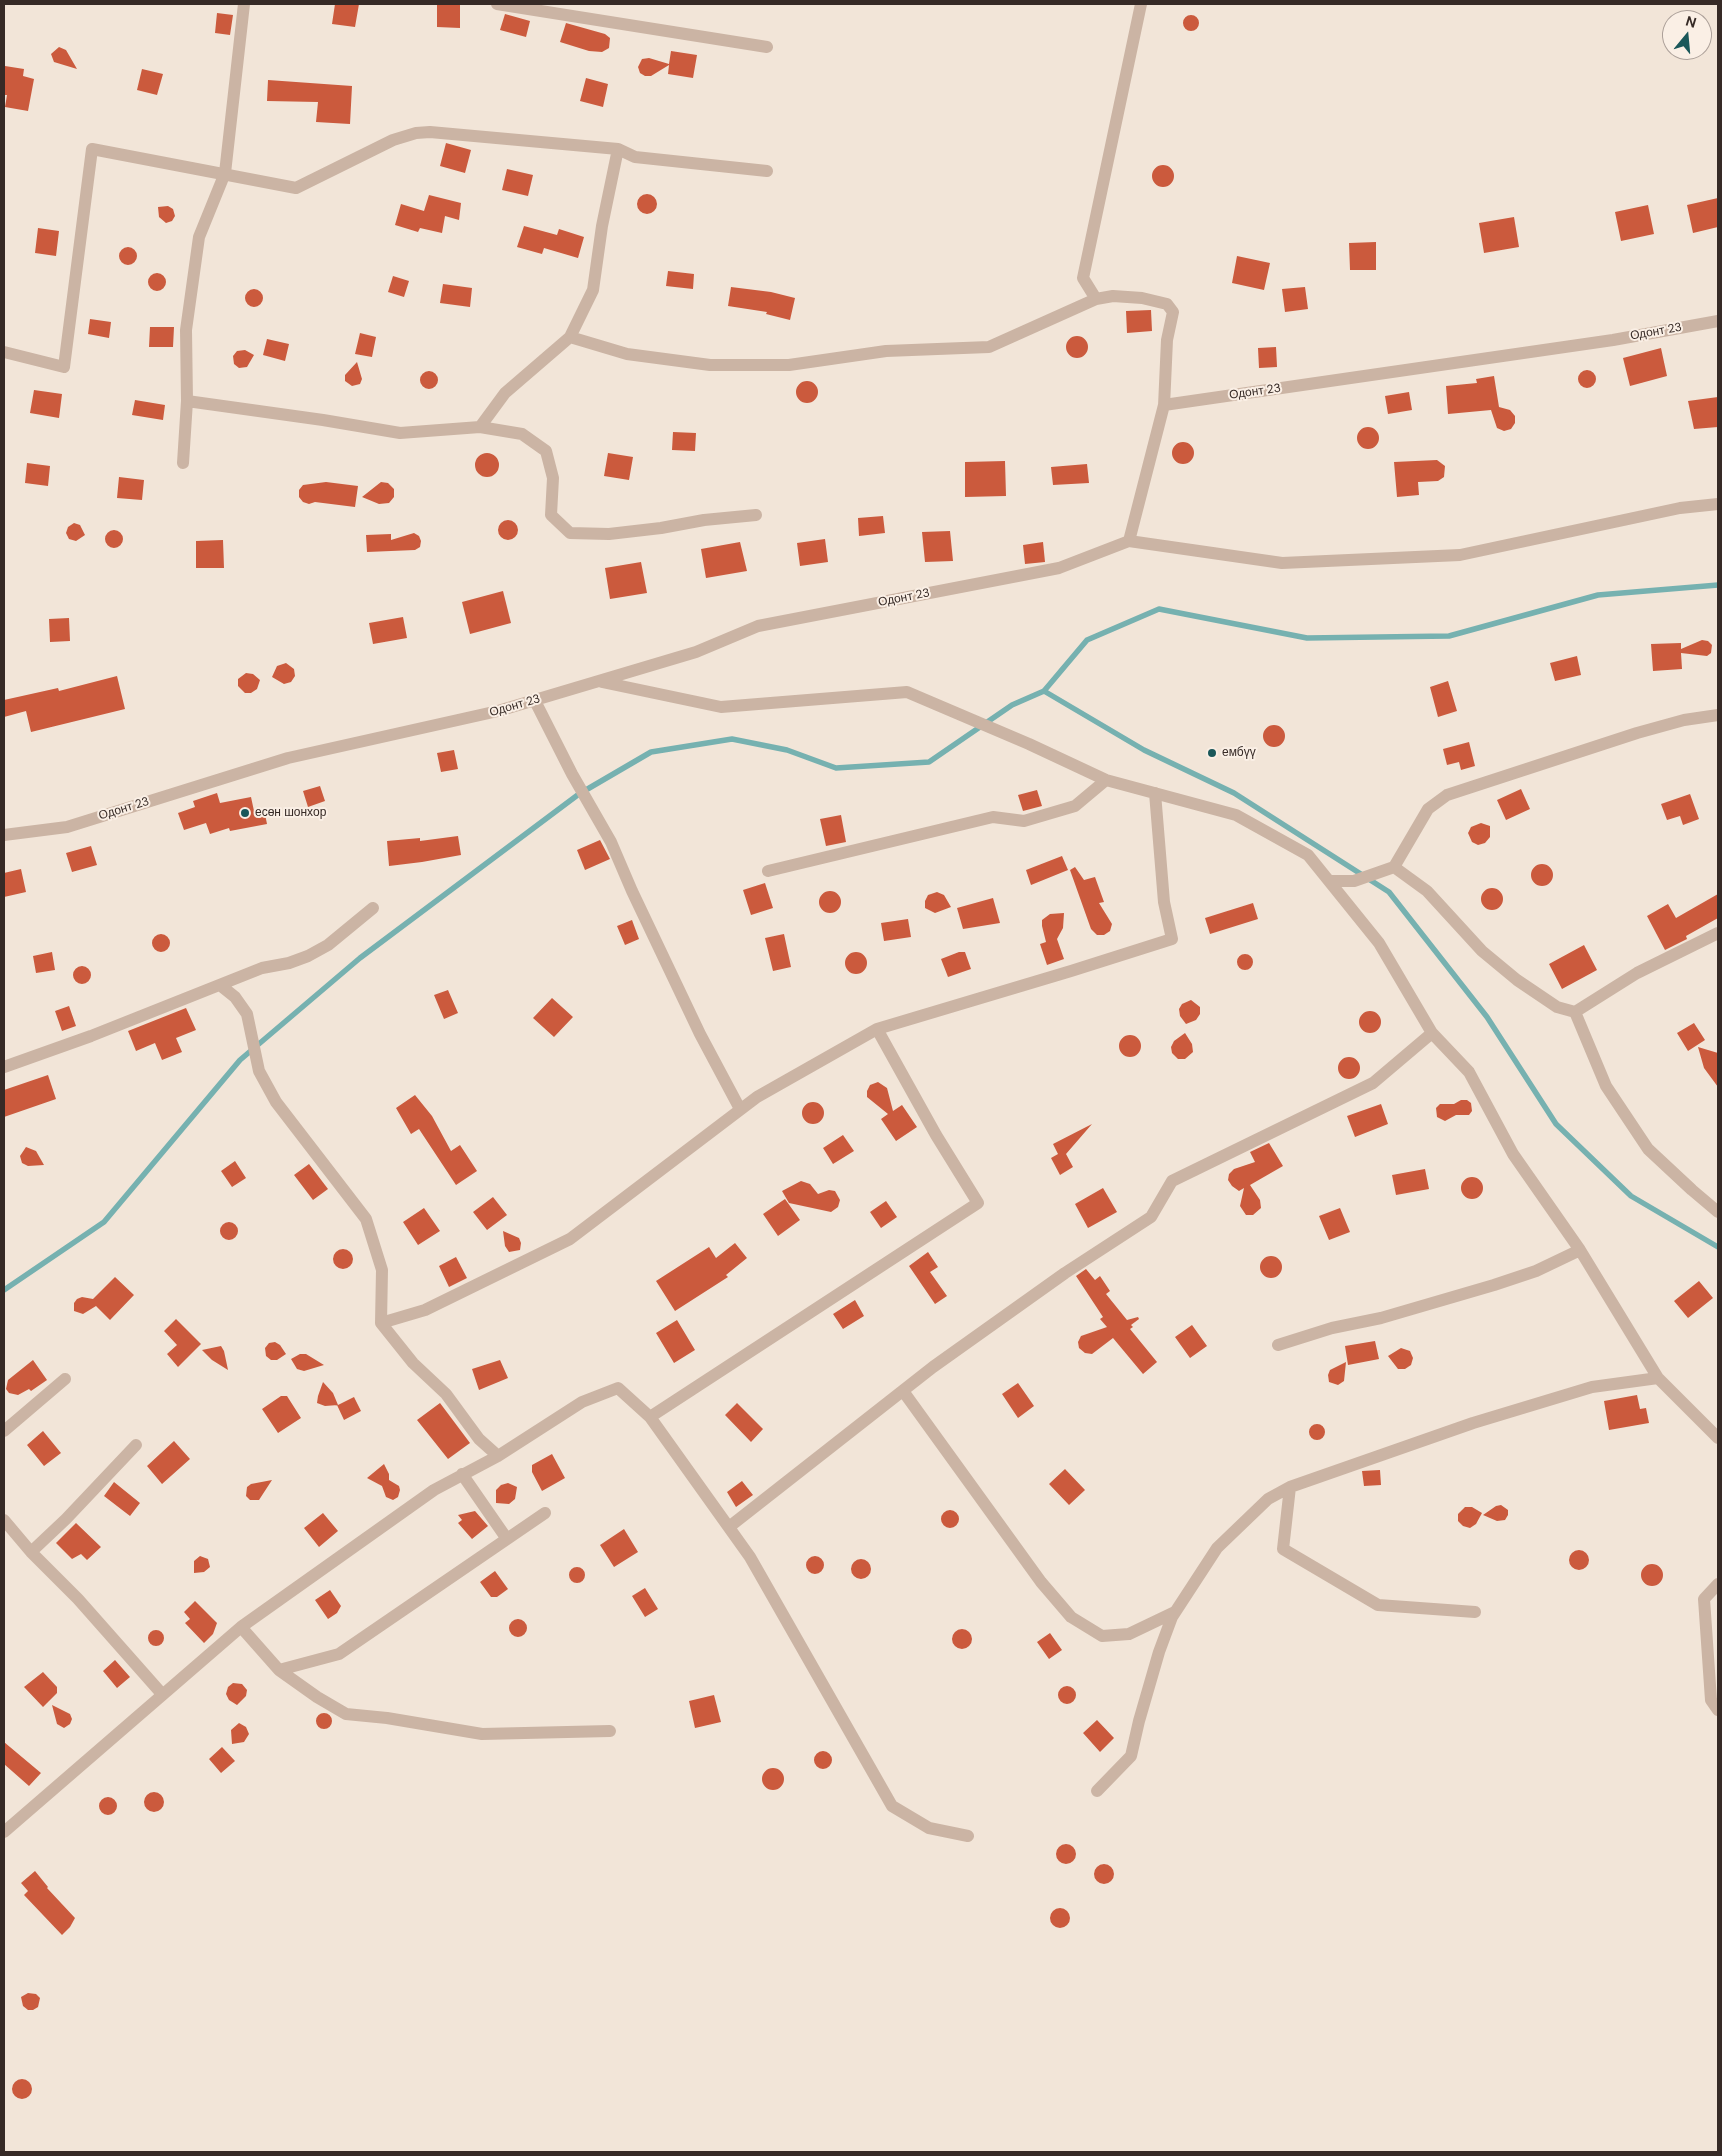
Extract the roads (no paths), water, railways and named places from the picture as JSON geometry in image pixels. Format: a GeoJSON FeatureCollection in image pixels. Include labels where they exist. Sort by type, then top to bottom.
{"type":"FeatureCollection","features":[{"type":"Feature","properties":{"kind":"street"},"geometry":{"type":"LineString","coordinates":[[183,463],[187,401],[186,330],[200,237],[225,173],[244,4]]}},
{"type":"Feature","properties":{"kind":"street"},"geometry":{"type":"LineString","coordinates":[[497,4],[767,47]]}},
{"type":"Feature","properties":{"kind":"street"},"geometry":{"type":"LineString","coordinates":[[1096,299],[1083,278],[1141,4]]}},
{"type":"Feature","properties":{"kind":"street"},"geometry":{"type":"LineString","coordinates":[[4,352],[64,367],[92,149],[296,188],[393,140],[430,132],[618,149],[635,157],[767,171]]}},
{"type":"Feature","properties":{"kind":"street"},"geometry":{"type":"LineString","coordinates":[[480,427],[505,393],[570,337],[593,290],[602,226],[618,149]]}},
{"type":"Feature","properties":{"kind":"street"},"geometry":{"type":"LineString","coordinates":[[570,337],[627,354],[710,365],[789,365],[886,351],[989,347],[1096,299],[1113,296],[1142,298],[1167,304],[1173,312],[1167,340],[1164,406],[1129,541],[1282,563],[1460,555],[1680,508],[1718,504]]}},
{"type":"Feature","properties":{"kind":"street","name":"Одонт 23"},"geometry":{"type":"LineString","coordinates":[[1164,406],[1603,341],[1718,321]]}},
{"type":"Feature","properties":{"kind":"street"},"geometry":{"type":"LineString","coordinates":[[187,401],[323,420],[400,434],[480,427],[522,434],[546,451],[553,478],[551,515],[570,533],[609,534],[661,528],[704,520],[756,515]]}},
{"type":"Feature","properties":{"kind":"street","name":"Одонт 23"},"geometry":{"type":"LineString","coordinates":[[4,835],[67,826],[288,758],[535,701],[696,652],[758,626],[1060,568],[1129,541]]}},
{"type":"Feature","properties":{"kind":"street"},"geometry":{"type":"LineString","coordinates":[[600,681],[721,707],[907,692],[997,730],[1106,780],[1236,815],[1308,855],[1379,943],[1432,1032],[1469,1072],[1513,1154],[1580,1250],[1658,1378],[1718,1438]]}},
{"type":"Feature","properties":{"kind":"street"},"geometry":{"type":"LineString","coordinates":[[535,701],[576,781],[611,842],[632,891],[700,1034],[740,1110]]}},
{"type":"Feature","properties":{"kind":"street"},"geometry":{"type":"LineString","coordinates":[[1329,881],[1354,881],[1394,867],[1428,809],[1447,794],[1637,733],[1684,720],[1718,715]]}},
{"type":"Feature","properties":{"kind":"street"},"geometry":{"type":"LineString","coordinates":[[768,871],[994,817],[1024,821],[1075,806],[1106,780]]}},
{"type":"Feature","properties":{"kind":"street"},"geometry":{"type":"LineString","coordinates":[[381,1324],[424,1310],[570,1239],[757,1097],[878,1030],[1172,939],[1164,902],[1156,793]]}},
{"type":"Feature","properties":{"kind":"street"},"geometry":{"type":"LineString","coordinates":[[1394,867],[1427,890],[1482,950],[1517,980],[1558,1007],[1575,1012],[1637,973],[1718,933]]}},
{"type":"Feature","properties":{"kind":"street"},"geometry":{"type":"LineString","coordinates":[[4,1067],[90,1036],[262,968],[289,963],[308,956],[328,945],[373,908]]}},
{"type":"Feature","properties":{"kind":"street"},"geometry":{"type":"LineString","coordinates":[[220,985],[235,997],[247,1014],[257,1066],[276,1102],[366,1219],[382,1270],[381,1324],[413,1363],[446,1394],[479,1439],[498,1456]]}},
{"type":"Feature","properties":{"kind":"street"},"geometry":{"type":"LineString","coordinates":[[1575,1012],[1606,1086],[1648,1149],[1718,1212]]}},
{"type":"Feature","properties":{"kind":"street"},"geometry":{"type":"LineString","coordinates":[[650,1417],[978,1203],[936,1135],[878,1030]]}},
{"type":"Feature","properties":{"kind":"street"},"geometry":{"type":"LineString","coordinates":[[729,1527],[903,1391],[1065,1273],[1151,1218],[1172,1181],[1373,1083],[1432,1032]]}},
{"type":"Feature","properties":{"kind":"street"},"geometry":{"type":"LineString","coordinates":[[1278,1345],[1332,1328],[1397,1313],[1494,1285],[1536,1271],[1580,1250]]}},
{"type":"Feature","properties":{"kind":"street"},"geometry":{"type":"LineString","coordinates":[[1097,1791],[1131,1756],[1159,1652],[1175,1612],[1217,1548],[1268,1499],[1290,1487],[1473,1423],[1592,1386],[1658,1378]]}},
{"type":"Feature","properties":{"kind":"street"},"geometry":{"type":"LineString","coordinates":[[4,1431],[65,1379]]}},
{"type":"Feature","properties":{"kind":"street"},"geometry":{"type":"LineString","coordinates":[[4,1832],[241,1627],[434,1490],[498,1456],[582,1402],[618,1388],[650,1417],[750,1557],[892,1806],[929,1828],[968,1836]]}},
{"type":"Feature","properties":{"kind":"street"},"geometry":{"type":"LineString","coordinates":[[903,1391],[1041,1582],[1071,1617],[1102,1636],[1129,1634],[1175,1612]]}},
{"type":"Feature","properties":{"kind":"street"},"geometry":{"type":"LineString","coordinates":[[31,1552],[136,1445]]}},
{"type":"Feature","properties":{"kind":"street"},"geometry":{"type":"LineString","coordinates":[[462,1474],[507,1539]]}},
{"type":"Feature","properties":{"kind":"street"},"geometry":{"type":"LineString","coordinates":[[1290,1487],[1283,1549],[1378,1605],[1475,1612]]}},
{"type":"Feature","properties":{"kind":"street"},"geometry":{"type":"LineString","coordinates":[[279,1670],[339,1654],[545,1513]]}},
{"type":"Feature","properties":{"kind":"street"},"geometry":{"type":"LineString","coordinates":[[4,1520],[31,1552],[78,1599],[162,1694]]}},
{"type":"Feature","properties":{"kind":"street"},"geometry":{"type":"LineString","coordinates":[[1718,1584],[1704,1598],[1711,1700],[1718,1710]]}},
{"type":"Feature","properties":{"kind":"street"},"geometry":{"type":"LineString","coordinates":[[241,1627],[279,1670],[317,1697],[346,1714],[387,1718],[482,1734],[610,1732]]}},
{"type":"Feature","properties":{"kind":"waterway"},"geometry":{"type":"LineString","coordinates":[[4,1290],[104,1222],[240,1060],[360,958],[579,794],[651,752],[732,739],[787,750],[836,768],[929,762],[1012,705],[1044,691],[1087,640],[1159,609],[1307,638],[1449,636],[1598,595],[1718,585]]}},
{"type":"Feature","properties":{"kind":"waterway"},"geometry":{"type":"LineString","coordinates":[[1044,691],[1144,750],[1234,793],[1389,892],[1487,1017],[1556,1124],[1631,1196],[1718,1247]]}},
{"type":"Feature","properties":{"kind":"place","name":"ембүү"},"geometry":{"type":"Point","coordinates":[1212,753]}},
{"type":"Feature","properties":{"kind":"place","name":"есөн шонхор"},"geometry":{"type":"Point","coordinates":[245,813]}}]}
